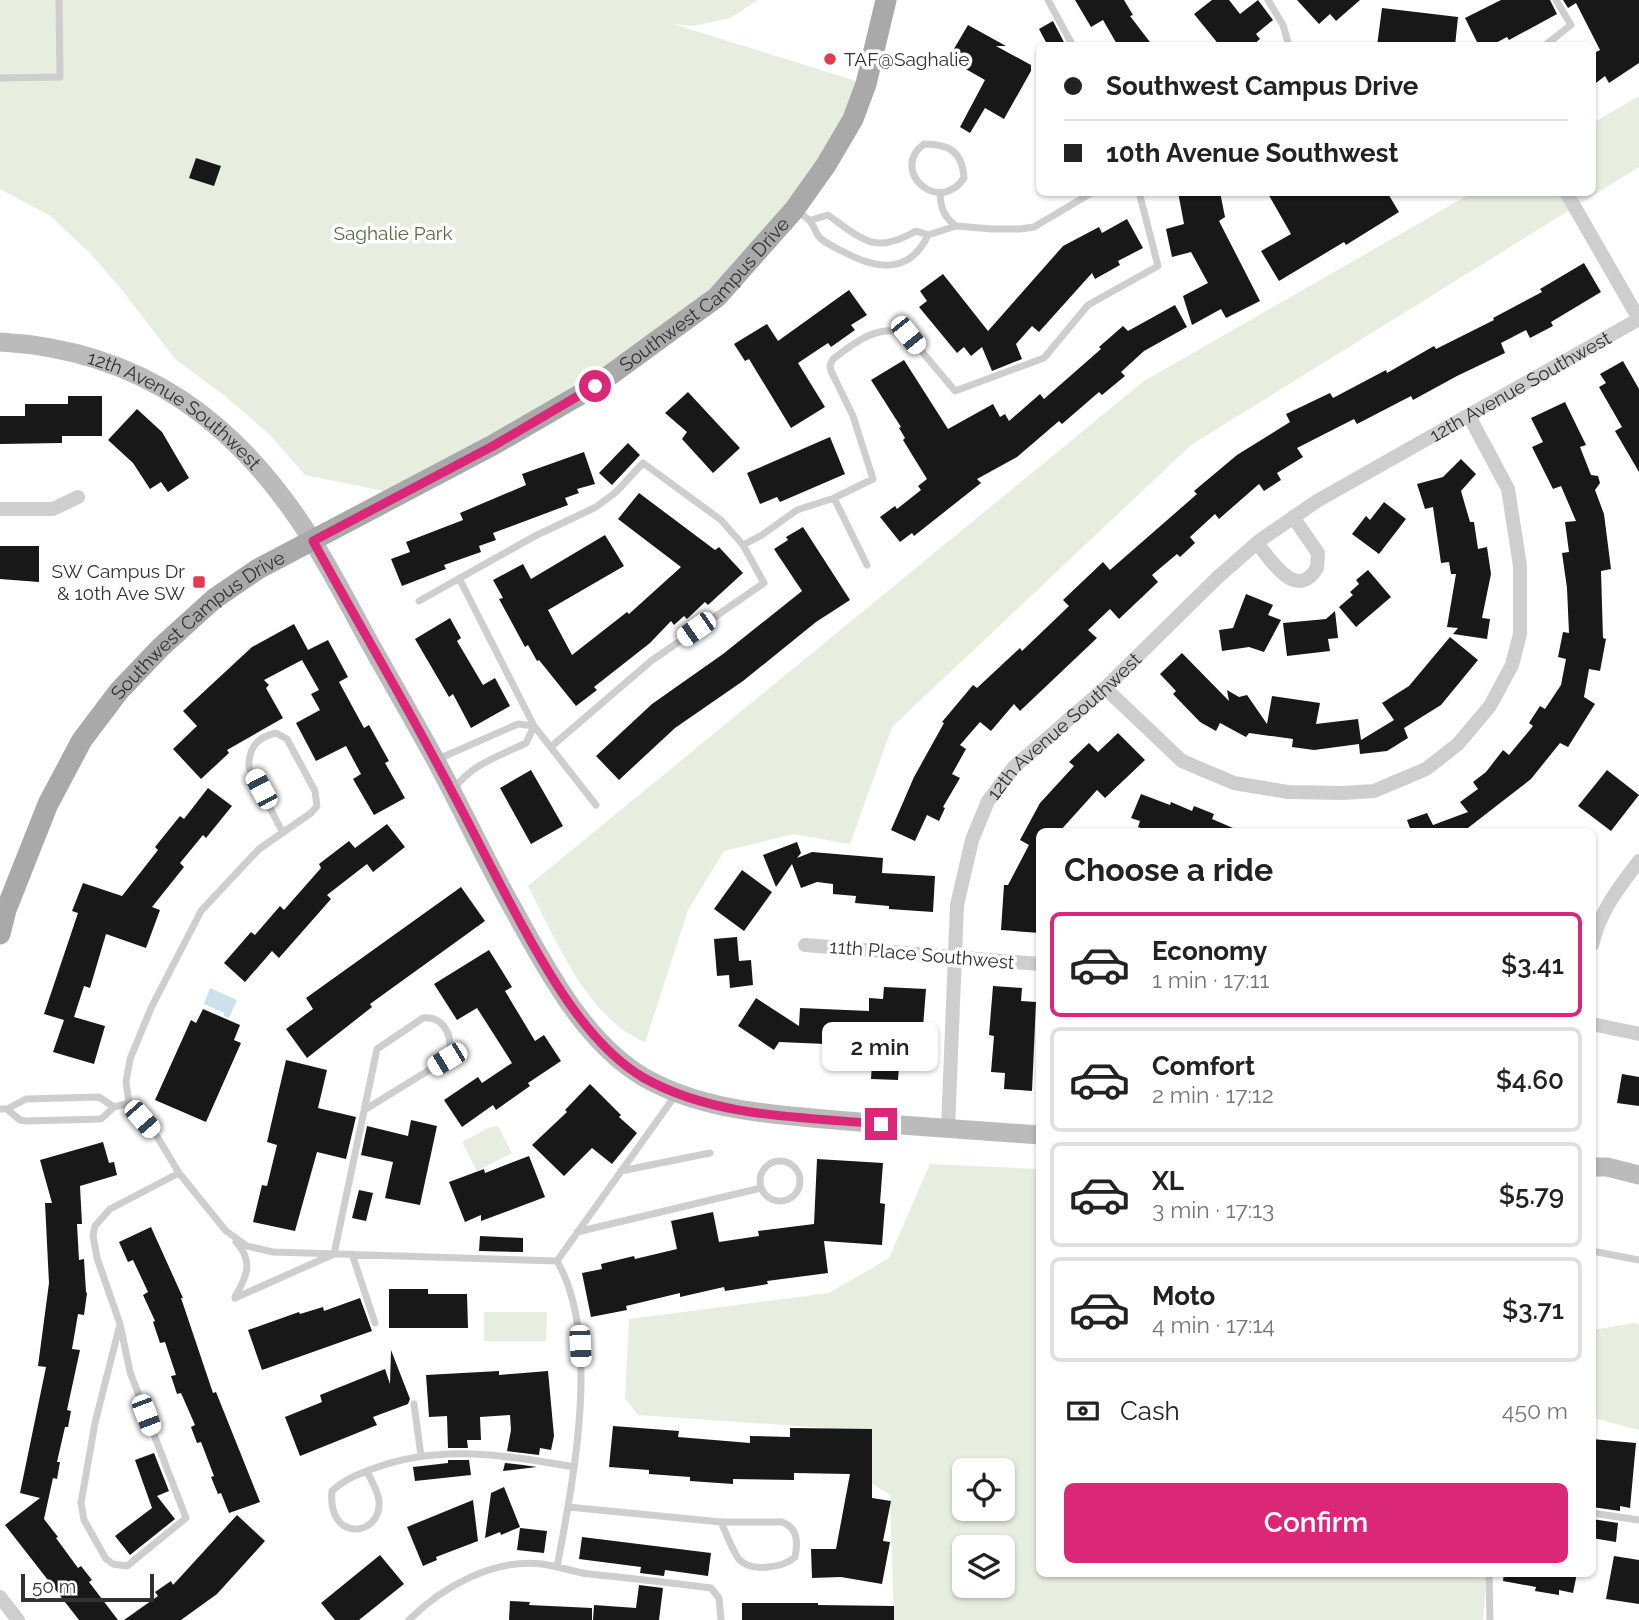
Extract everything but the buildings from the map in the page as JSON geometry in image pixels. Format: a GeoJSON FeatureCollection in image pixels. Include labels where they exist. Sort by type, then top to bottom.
{"type":"FeatureCollection","features":[{"type":"Feature","properties":{"kind":"main road","name":"Southwest Campus Drive"},"geometry":{"type":"LineString","coordinates":[[0,934],[10,897],[48,804],[82,740],[119,691],[161,647],[214,599],[258,569],[493,446],[595,386],[717,297],[803,215],[826,165],[853,119],[869,72],[886,0]]}},
{"type":"Feature","properties":{"kind":"street"},"geometry":{"type":"LineString","coordinates":[[1568,196],[1639,319]]}},
{"type":"Feature","properties":{"kind":"street","name":"12th Avenue Southwest"},"geometry":{"type":"LineString","coordinates":[[948,1128],[957,905],[972,839],[988,801],[1014,767],[1105,688],[1257,542],[1317,501],[1639,319]]}},
{"type":"Feature","properties":{"kind":"street","name":"12th Avenue Southwest"},"geometry":{"type":"LineString","coordinates":[[0,342],[36,344],[71,351],[109,362],[155,382],[201,411],[242,449],[278,491],[313,541],[436,760],[485,859],[558,988],[601,1043],[642,1077],[677,1093],[722,1106],[779,1115],[1036,1135]]}},
{"type":"Feature","properties":{"kind":"street"},"geometry":{"type":"LineString","coordinates":[[1105,688],[1182,761],[1234,783],[1288,792],[1374,791],[1426,769],[1458,744],[1490,706],[1511,665],[1520,634],[1520,566],[1508,489],[1469,416]]}},
{"type":"Feature","properties":{"kind":"street"},"geometry":{"type":"LineString","coordinates":[[0,509],[53,509],[78,497]]}},
{"type":"Feature","properties":{"kind":"street"},"geometry":{"type":"LineString","coordinates":[[1257,542],[1286,577],[1300,580],[1308,578],[1317,568],[1318,553],[1293,517]]}},
{"type":"Feature","properties":{"kind":"street"},"geometry":{"type":"LineString","coordinates":[[1596,930],[1611,897],[1639,861]]}},
{"type":"Feature","properties":{"kind":"street","name":"11th Place Southwest"},"geometry":{"type":"LineString","coordinates":[[805,945],[1036,964]]}},
{"type":"Feature","properties":{"kind":"street"},"geometry":{"type":"LineString","coordinates":[[1596,1025],[1639,1034]]}},
{"type":"Feature","properties":{"kind":"street"},"geometry":{"type":"LineString","coordinates":[[1596,1167],[1639,1175]]}},
{"type":"Feature","properties":{"kind":"lane"},"geometry":{"type":"LineString","coordinates":[[0,78],[60,77],[59,0]]}},
{"type":"Feature","properties":{"kind":"lane"},"geometry":{"type":"LineString","coordinates":[[1048,0],[1071,42]]}},
{"type":"Feature","properties":{"kind":"lane"},"geometry":{"type":"LineString","coordinates":[[1268,0],[1283,25],[1288,42]]}},
{"type":"Feature","properties":{"kind":"lane"},"geometry":{"type":"LineString","coordinates":[[1549,42],[1571,25],[1556,0]]}},
{"type":"Feature","properties":{"kind":"lane"},"geometry":{"type":"LineString","coordinates":[[924,144],[944,145],[955,152],[964,168],[964,178],[958,186],[940,194],[925,187],[915,178],[911,167],[915,151],[924,144]]}},
{"type":"Feature","properties":{"kind":"lane"},"geometry":{"type":"LineString","coordinates":[[940,194],[941,209],[947,219],[956,226]]}},
{"type":"Feature","properties":{"kind":"lane"},"geometry":{"type":"LineString","coordinates":[[803,215],[828,215],[858,236],[881,245],[894,243],[916,231],[928,235],[956,226],[992,229],[1034,226],[1086,196]]}},
{"type":"Feature","properties":{"kind":"lane"},"geometry":{"type":"LineString","coordinates":[[743,545],[797,510],[834,498],[873,479],[853,416],[831,371],[830,365],[834,359],[866,336],[892,330],[902,332],[908,335],[955,391],[1044,358],[1088,305],[1158,266],[1140,196]]}},
{"type":"Feature","properties":{"kind":"lane"},"geometry":{"type":"LineString","coordinates":[[803,215],[818,237],[861,261],[882,266],[909,260],[922,248],[928,235]]}},
{"type":"Feature","properties":{"kind":"lane"},"geometry":{"type":"LineString","coordinates":[[419,601],[535,536],[596,507],[616,492],[643,463],[722,520],[743,545],[764,583],[651,661],[552,746]]}},
{"type":"Feature","properties":{"kind":"lane"},"geometry":{"type":"LineString","coordinates":[[834,498],[867,565]]}},
{"type":"Feature","properties":{"kind":"lane"},"geometry":{"type":"LineString","coordinates":[[459,578],[534,726],[596,805]]}},
{"type":"Feature","properties":{"kind":"lane"},"geometry":{"type":"LineString","coordinates":[[436,760],[518,724],[534,726]]}},
{"type":"Feature","properties":{"kind":"lane"},"geometry":{"type":"LineString","coordinates":[[452,792],[464,776],[477,766],[526,743],[534,726]]}},
{"type":"Feature","properties":{"kind":"lane"},"geometry":{"type":"LineString","coordinates":[[283,833],[249,768],[252,747],[259,739],[276,733],[287,739],[317,800],[317,806],[312,813],[283,833],[259,849],[201,911],[152,1006],[130,1059],[126,1082],[129,1103],[158,1138],[179,1173],[244,1251],[247,1277],[235,1298],[334,1254]]}},
{"type":"Feature","properties":{"kind":"lane"},"geometry":{"type":"LineString","coordinates":[[334,1254],[377,1049],[423,1018],[432,1017],[437,1020],[449,1037],[450,1052],[447,1059],[366,1109]]}},
{"type":"Feature","properties":{"kind":"lane"},"geometry":{"type":"LineString","coordinates":[[557,1261],[677,1093]]}},
{"type":"Feature","properties":{"kind":"lane"},"geometry":{"type":"LineString","coordinates":[[3,1109],[26,1099],[99,1097],[114,1107]]}},
{"type":"Feature","properties":{"kind":"lane"},"geometry":{"type":"LineString","coordinates":[[3,1109],[26,1121],[101,1119],[114,1107],[129,1103]]}},
{"type":"Feature","properties":{"kind":"lane"},"geometry":{"type":"LineString","coordinates":[[621,1171],[710,1153]]}},
{"type":"Feature","properties":{"kind":"lane"},"geometry":{"type":"LineString","coordinates":[[778,1160],[785,1161],[793,1165],[798,1172],[798,1191],[788,1200],[771,1200],[761,1188],[761,1172],[768,1164],[778,1160]]}},
{"type":"Feature","properties":{"kind":"lane"},"geometry":{"type":"LineString","coordinates":[[120,1324],[95,1423],[82,1503],[83,1520],[106,1559],[113,1564],[127,1566],[186,1518],[130,1372],[120,1324],[94,1247],[95,1226],[110,1209],[179,1173]]}},
{"type":"Feature","properties":{"kind":"lane"},"geometry":{"type":"LineString","coordinates":[[576,1232],[761,1188]]}},
{"type":"Feature","properties":{"kind":"lane"},"geometry":{"type":"LineString","coordinates":[[226,1231],[247,1246],[272,1252],[557,1261]]}},
{"type":"Feature","properties":{"kind":"lane"},"geometry":{"type":"LineString","coordinates":[[1596,1252],[1639,1260]]}},
{"type":"Feature","properties":{"kind":"lane"},"geometry":{"type":"LineString","coordinates":[[352,1254],[375,1323]]}},
{"type":"Feature","properties":{"kind":"lane"},"geometry":{"type":"LineString","coordinates":[[557,1261],[564,1272],[578,1325],[581,1367],[574,1467],[557,1567]]}},
{"type":"Feature","properties":{"kind":"lane"},"geometry":{"type":"LineString","coordinates":[[414,1404],[421,1456]]}},
{"type":"Feature","properties":{"kind":"lane"},"geometry":{"type":"LineString","coordinates":[[367,1471],[380,1504],[371,1523],[352,1529],[337,1520],[332,1510],[332,1491],[340,1483],[367,1471],[407,1457],[500,1455],[574,1467]]}},
{"type":"Feature","properties":{"kind":"lane"},"geometry":{"type":"LineString","coordinates":[[568,1507],[721,1522],[782,1522],[789,1525],[797,1537],[795,1557],[781,1566],[745,1564],[739,1559],[721,1522]]}},
{"type":"Feature","properties":{"kind":"lane"},"geometry":{"type":"LineString","coordinates":[[1596,1514],[1639,1520]]}},
{"type":"Feature","properties":{"kind":"lane"},"geometry":{"type":"LineString","coordinates":[[409,1620],[444,1590],[487,1571],[517,1563],[542,1564],[575,1572],[711,1588],[719,1598],[721,1620]]}},
{"type":"Feature","properties":{"kind":"lane"},"geometry":{"type":"LineString","coordinates":[[1489,1577],[1490,1620]]}},
{"type":"Feature","properties":{"kind":"green space","name":"Saghalie Park"},"geometry":{"type":"Polygon","coordinates":[[[0,0],[758,0],[730,18],[693,26],[673,24],[866,84],[853,119],[717,297],[595,386],[399,494],[305,475],[270,435],[225,396],[175,359],[91,254],[49,215],[0,189],[0,0]]]}},
{"type":"Feature","properties":{"kind":"green space"},"geometry":{"type":"Polygon","coordinates":[[[1639,96],[1639,167],[1596,194],[1596,121],[1639,96]]]}},
{"type":"Feature","properties":{"kind":"green space"},"geometry":{"type":"Polygon","coordinates":[[[1467,196],[1592,196],[1191,445],[892,727],[850,844],[793,834],[724,851],[688,910],[645,1043],[621,1029],[603,1012],[578,979],[528,886],[1144,381],[1467,196]]]}},
{"type":"Feature","properties":{"kind":"green space"},"geometry":{"type":"Polygon","coordinates":[[[498,1126],[512,1153],[477,1171],[462,1142],[490,1127],[498,1126]]]}},
{"type":"Feature","properties":{"kind":"green space"},"geometry":{"type":"Polygon","coordinates":[[[930,1164],[1036,1169],[1036,1577],[1487,1577],[1483,1620],[894,1620],[890,1495],[863,1478],[826,1428],[638,1415],[625,1398],[629,1319],[829,1293],[889,1258],[930,1164]]]}},
{"type":"Feature","properties":{"kind":"green space"},"geometry":{"type":"Polygon","coordinates":[[[484,1312],[547,1312],[546,1341],[484,1341],[484,1312]]]}},
{"type":"Feature","properties":{"kind":"green space"},"geometry":{"type":"Polygon","coordinates":[[[1639,1324],[1639,1430],[1596,1419],[1596,1329],[1639,1324]]]}},
{"type":"Feature","properties":{"kind":"water"},"geometry":{"type":"Polygon","coordinates":[[[210,988],[237,1000],[229,1018],[204,1004],[210,988]]]}},
{"type":"Feature","properties":{"kind":"place","name":"TAF@Saghalie"},"geometry":{"type":"Point","coordinates":[830,59]}},
{"type":"Feature","properties":{"kind":"place","name":"SW Campus Dr & 10th Ave SW"},"geometry":{"type":"Point","coordinates":[199,582]}},
{"type":"Feature","properties":{"kind":"route"},"geometry":{"type":"LineString","coordinates":[[595,386],[493,446],[313,541],[436,760],[485,859],[553,981],[601,1043],[642,1077],[677,1093],[722,1106],[779,1115],[881,1124]]}}]}
